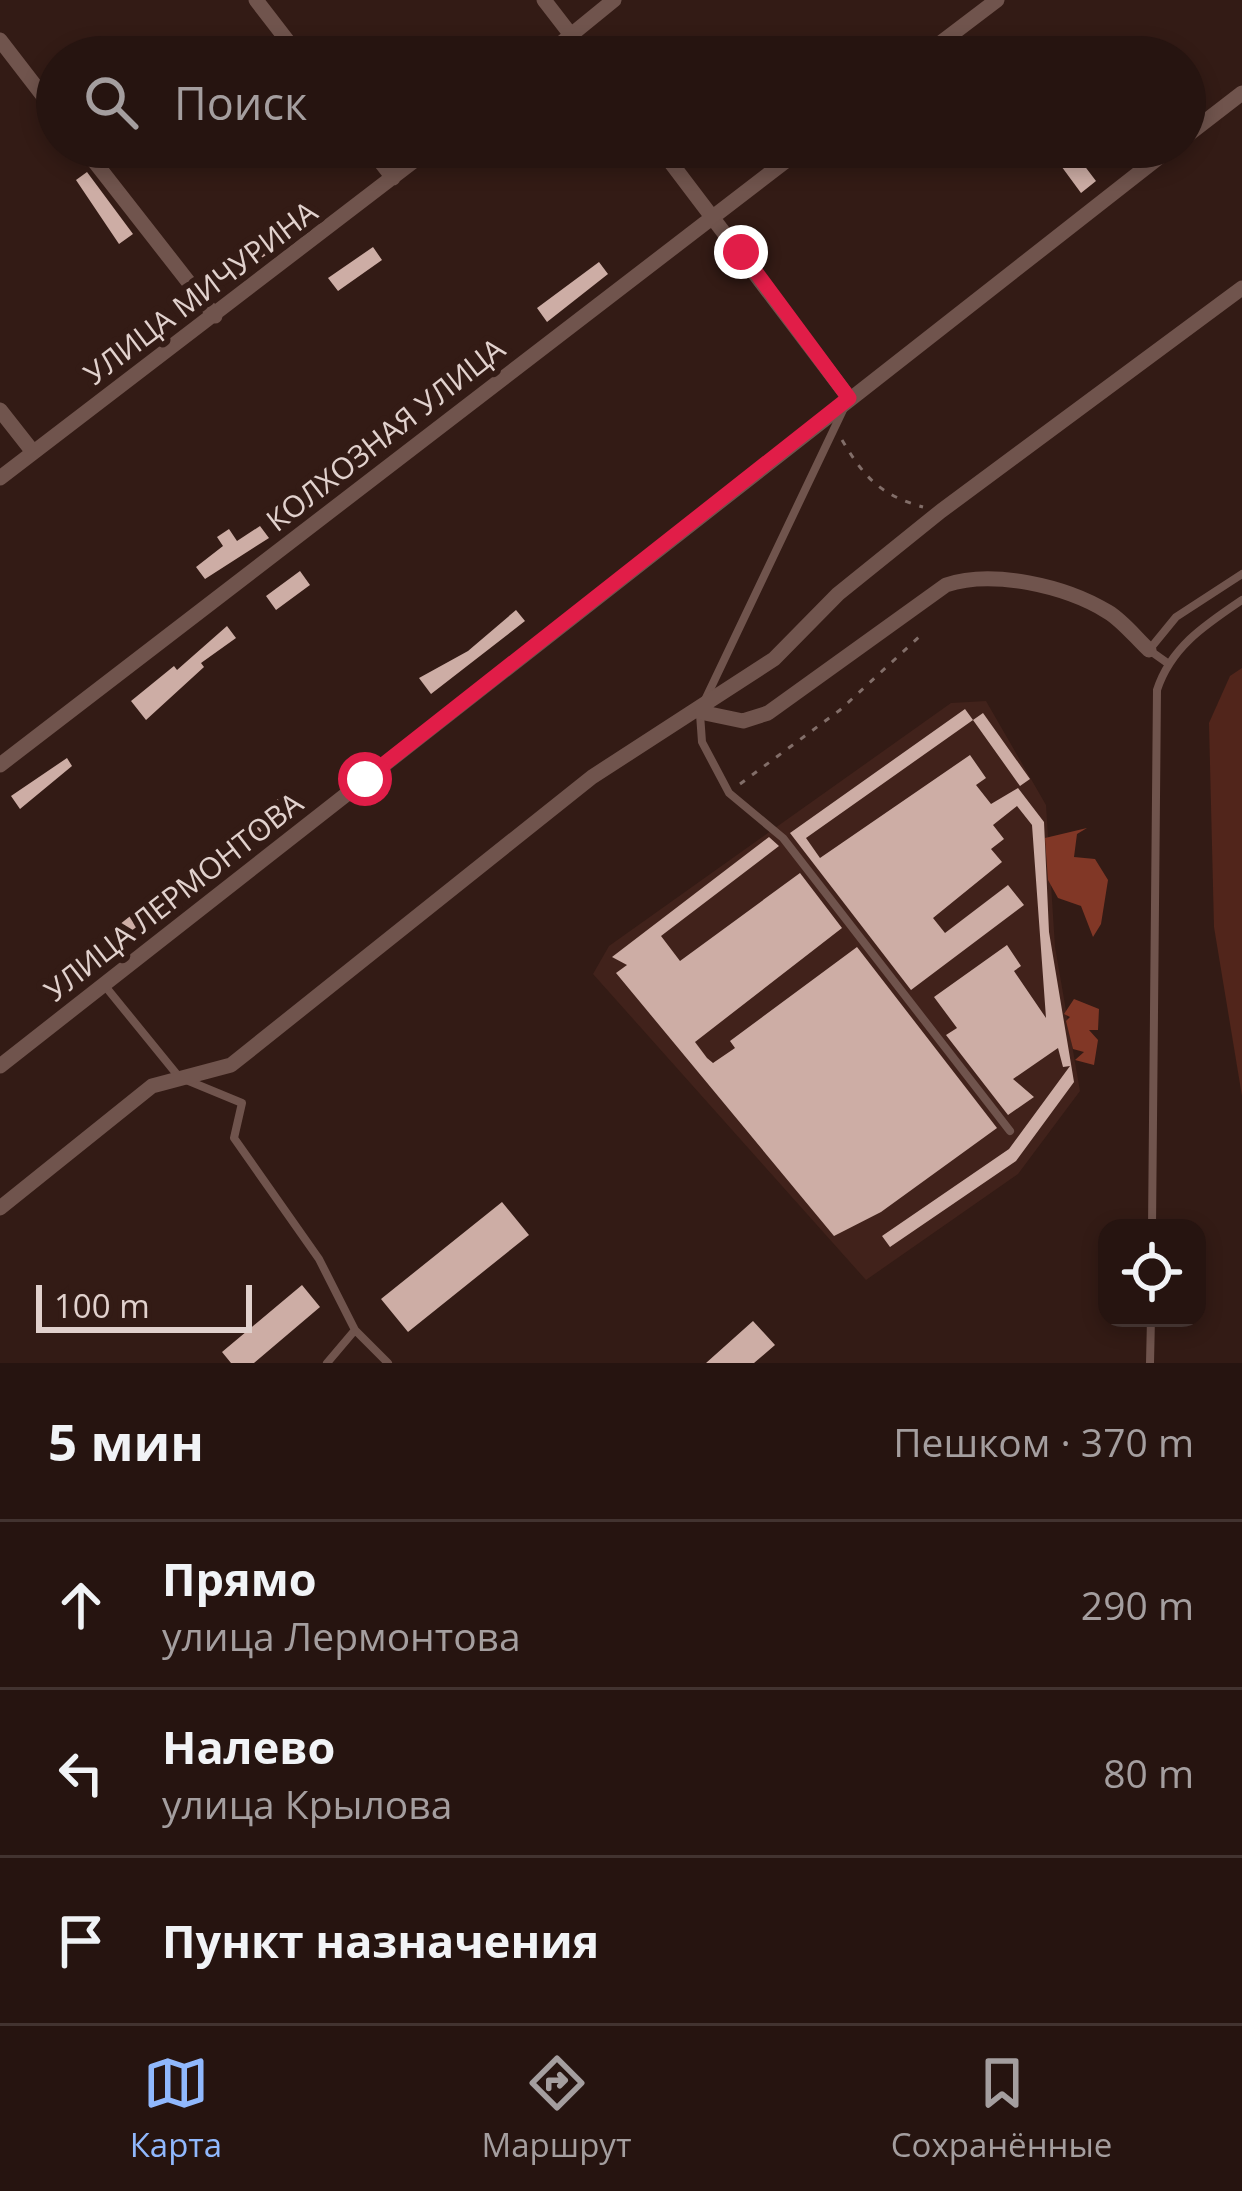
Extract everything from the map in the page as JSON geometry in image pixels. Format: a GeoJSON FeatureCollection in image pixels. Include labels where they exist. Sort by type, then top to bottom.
{"type":"FeatureCollection","features":[{"type":"Feature","properties":{"kind":"street"},"geometry":{"type":"LineString","coordinates":[[256,0],[283,36]]}},
{"type":"Feature","properties":{"kind":"street"},"geometry":{"type":"LineString","coordinates":[[544,0],[571,35],[614,0]]}},
{"type":"Feature","properties":{"kind":"street"},"geometry":{"type":"LineString","coordinates":[[950,36],[997,0]]}},
{"type":"Feature","properties":{"kind":"street"},"geometry":{"type":"LineString","coordinates":[[0,40],[36,87]]}},
{"type":"Feature","properties":{"kind":"street"},"geometry":{"type":"LineString","coordinates":[[1206,121],[1242,93]]}},
{"type":"Feature","properties":{"kind":"street"},"geometry":{"type":"LineString","coordinates":[[99,168],[215,316]]}},
{"type":"Feature","properties":{"kind":"street"},"geometry":{"type":"LineString","coordinates":[[385,168],[393,178]]}},
{"type":"Feature","properties":{"kind":"street","name":"УЛИЦА МИЧУРИНА"},"geometry":{"type":"LineString","coordinates":[[0,478],[406,168]]}},
{"type":"Feature","properties":{"kind":"street"},"geometry":{"type":"LineString","coordinates":[[676,168],[849,398]]}},
{"type":"Feature","properties":{"kind":"street","name":"КОЛХОЗНАЯ УЛИЦА"},"geometry":{"type":"LineString","coordinates":[[0,765],[776,168]]}},
{"type":"Feature","properties":{"kind":"street","name":"УЛИЦА ЛЕРМОНТОВА"},"geometry":{"type":"LineString","coordinates":[[0,1066],[1145,168]]}},
{"type":"Feature","properties":{"kind":"street"},"geometry":{"type":"LineString","coordinates":[[0,1208],[152,1086],[231,1065],[592,777],[700,712],[774,659],[838,594],[941,512],[1242,288]]}},
{"type":"Feature","properties":{"kind":"street"},"geometry":{"type":"LineString","coordinates":[[0,410],[33,452]]}},
{"type":"Feature","properties":{"kind":"street"},"geometry":{"type":"LineString","coordinates":[[700,712],[743,721],[768,713],[946,585],[971,576],[1068,593],[1111,613],[1148,650]]}},
{"type":"Feature","properties":{"kind":"lane"},"geometry":{"type":"LineString","coordinates":[[849,398],[700,712],[701,742],[729,793],[782,838],[1010,1131]]}},
{"type":"Feature","properties":{"kind":"lane"},"geometry":{"type":"LineString","coordinates":[[1166,662],[1148,650],[1176,616],[1242,574]]}},
{"type":"Feature","properties":{"kind":"lane"},"geometry":{"type":"LineString","coordinates":[[1152,1219],[1157,690],[1166,662],[1204,626],[1242,600]]}},
{"type":"Feature","properties":{"kind":"lane"},"geometry":{"type":"LineString","coordinates":[[104,985],[179,1077],[242,1103],[234,1138],[319,1259],[356,1330],[388,1363]]}},
{"type":"Feature","properties":{"kind":"lane"},"geometry":{"type":"LineString","coordinates":[[1150,1363],[1151,1327]]}},
{"type":"Feature","properties":{"kind":"lane"},"geometry":{"type":"LineString","coordinates":[[327,1363],[356,1330]]}},
{"type":"Feature","properties":{"kind":"path"},"geometry":{"type":"LineString","coordinates":[[835,428],[866,481],[894,499],[941,512]]}},
{"type":"Feature","properties":{"kind":"path"},"geometry":{"type":"LineString","coordinates":[[729,793],[840,710],[920,636]]}},
{"type":"Feature","properties":{"kind":"shaded area"},"geometry":{"type":"Polygon","coordinates":[[[1242,668],[1242,1096],[1214,927],[1209,723],[1230,676],[1242,668]]]}},
{"type":"Feature","properties":{"kind":"shaded area"},"geometry":{"type":"Polygon","coordinates":[[[986,701],[1046,805],[1055,947],[1080,1091],[1018,1174],[866,1280],[593,974],[609,946],[951,703],[986,701]]]}},
{"type":"Feature","properties":{"kind":"shaded area"},"geometry":{"type":"Polygon","coordinates":[[[1087,828],[1077,834],[1074,857],[1095,859],[1108,880],[1101,924],[1093,937],[1081,906],[1058,898],[1048,880],[1045,838],[1087,828]]]}},
{"type":"Feature","properties":{"kind":"shaded area"},"geometry":{"type":"Polygon","coordinates":[[[1074,999],[1099,1009],[1098,1030],[1089,1030],[1098,1040],[1094,1065],[1075,1060],[1084,1052],[1073,1049],[1066,1021],[1070,1017],[1064,1014],[1074,999]]]}},
{"type":"Feature","properties":{"kind":"building"},"geometry":{"type":"Polygon","coordinates":[[[1063,168],[1086,168],[1096,181],[1081,193],[1063,168]]]}},
{"type":"Feature","properties":{"kind":"building"},"geometry":{"type":"Polygon","coordinates":[[[87,172],[133,234],[119,244],[76,180],[87,172]]]}},
{"type":"Feature","properties":{"kind":"building"},"geometry":{"type":"Polygon","coordinates":[[[294,211],[307,228],[251,265],[240,250],[294,211]]]}},
{"type":"Feature","properties":{"kind":"building"},"geometry":{"type":"Polygon","coordinates":[[[373,247],[382,260],[338,291],[328,278],[373,247]]]}},
{"type":"Feature","properties":{"kind":"building"},"geometry":{"type":"Polygon","coordinates":[[[599,262],[608,274],[547,322],[537,308],[599,262]]]}},
{"type":"Feature","properties":{"kind":"building"},"geometry":{"type":"Polygon","coordinates":[[[260,526],[269,538],[205,579],[196,567],[223,546],[217,537],[229,529],[237,541],[260,526]]]}},
{"type":"Feature","properties":{"kind":"building"},"geometry":{"type":"Polygon","coordinates":[[[300,571],[310,585],[276,610],[266,596],[300,571]]]}},
{"type":"Feature","properties":{"kind":"building"},"geometry":{"type":"Polygon","coordinates":[[[516,610],[525,621],[431,694],[419,678],[468,651],[516,610]]]}},
{"type":"Feature","properties":{"kind":"building"},"geometry":{"type":"Polygon","coordinates":[[[227,626],[236,638],[201,663],[204,667],[146,720],[131,701],[174,666],[177,670],[227,626]]]}},
{"type":"Feature","properties":{"kind":"building"},"geometry":{"type":"Polygon","coordinates":[[[965,709],[973,720],[806,838],[820,858],[970,755],[986,778],[976,785],[991,804],[1018,788],[1044,822],[1049,932],[1074,1082],[1016,1161],[890,1247],[882,1236],[1009,1149],[1070,1066],[1063,1067],[1058,1048],[1013,1079],[1034,1097],[1008,1115],[946,1035],[957,1028],[934,997],[1007,945],[1021,966],[1014,971],[1046,1018],[1032,825],[1017,806],[993,825],[1004,839],[991,849],[1002,862],[933,918],[945,933],[1008,885],[1024,905],[911,990],[790,833],[965,709]]]}},
{"type":"Feature","properties":{"kind":"building"},"geometry":{"type":"Polygon","coordinates":[[[983,713],[1030,779],[1020,786],[973,720],[983,713]]]}},
{"type":"Feature","properties":{"kind":"building"},"geometry":{"type":"Polygon","coordinates":[[[67,758],[72,766],[20,809],[11,796],[67,758]]]}},
{"type":"Feature","properties":{"kind":"building"},"geometry":{"type":"Polygon","coordinates":[[[278,799],[288,811],[239,848],[232,839],[278,799]]]}},
{"type":"Feature","properties":{"kind":"building"},"geometry":{"type":"Polygon","coordinates":[[[769,837],[779,846],[661,936],[680,961],[800,873],[842,928],[695,1042],[707,1058],[713,1063],[735,1048],[730,1041],[857,947],[997,1128],[881,1212],[834,1236],[616,973],[627,965],[612,957],[769,837]]]}},
{"type":"Feature","properties":{"kind":"building"},"geometry":{"type":"Polygon","coordinates":[[[143,906],[151,916],[98,956],[91,947],[143,906]]]}},
{"type":"Feature","properties":{"kind":"building"},"geometry":{"type":"Polygon","coordinates":[[[502,1202],[529,1235],[408,1332],[381,1299],[502,1202]]]}},
{"type":"Feature","properties":{"kind":"building"},"geometry":{"type":"Polygon","coordinates":[[[302,1285],[320,1307],[254,1363],[231,1363],[222,1352],[302,1285]]]}},
{"type":"Feature","properties":{"kind":"building"},"geometry":{"type":"Polygon","coordinates":[[[753,1321],[775,1345],[754,1363],[706,1363],[753,1321]]]}},
{"type":"Feature","properties":{"kind":"route"},"geometry":{"type":"LineString","coordinates":[[365,779],[849,398],[741,252]]}}]}
